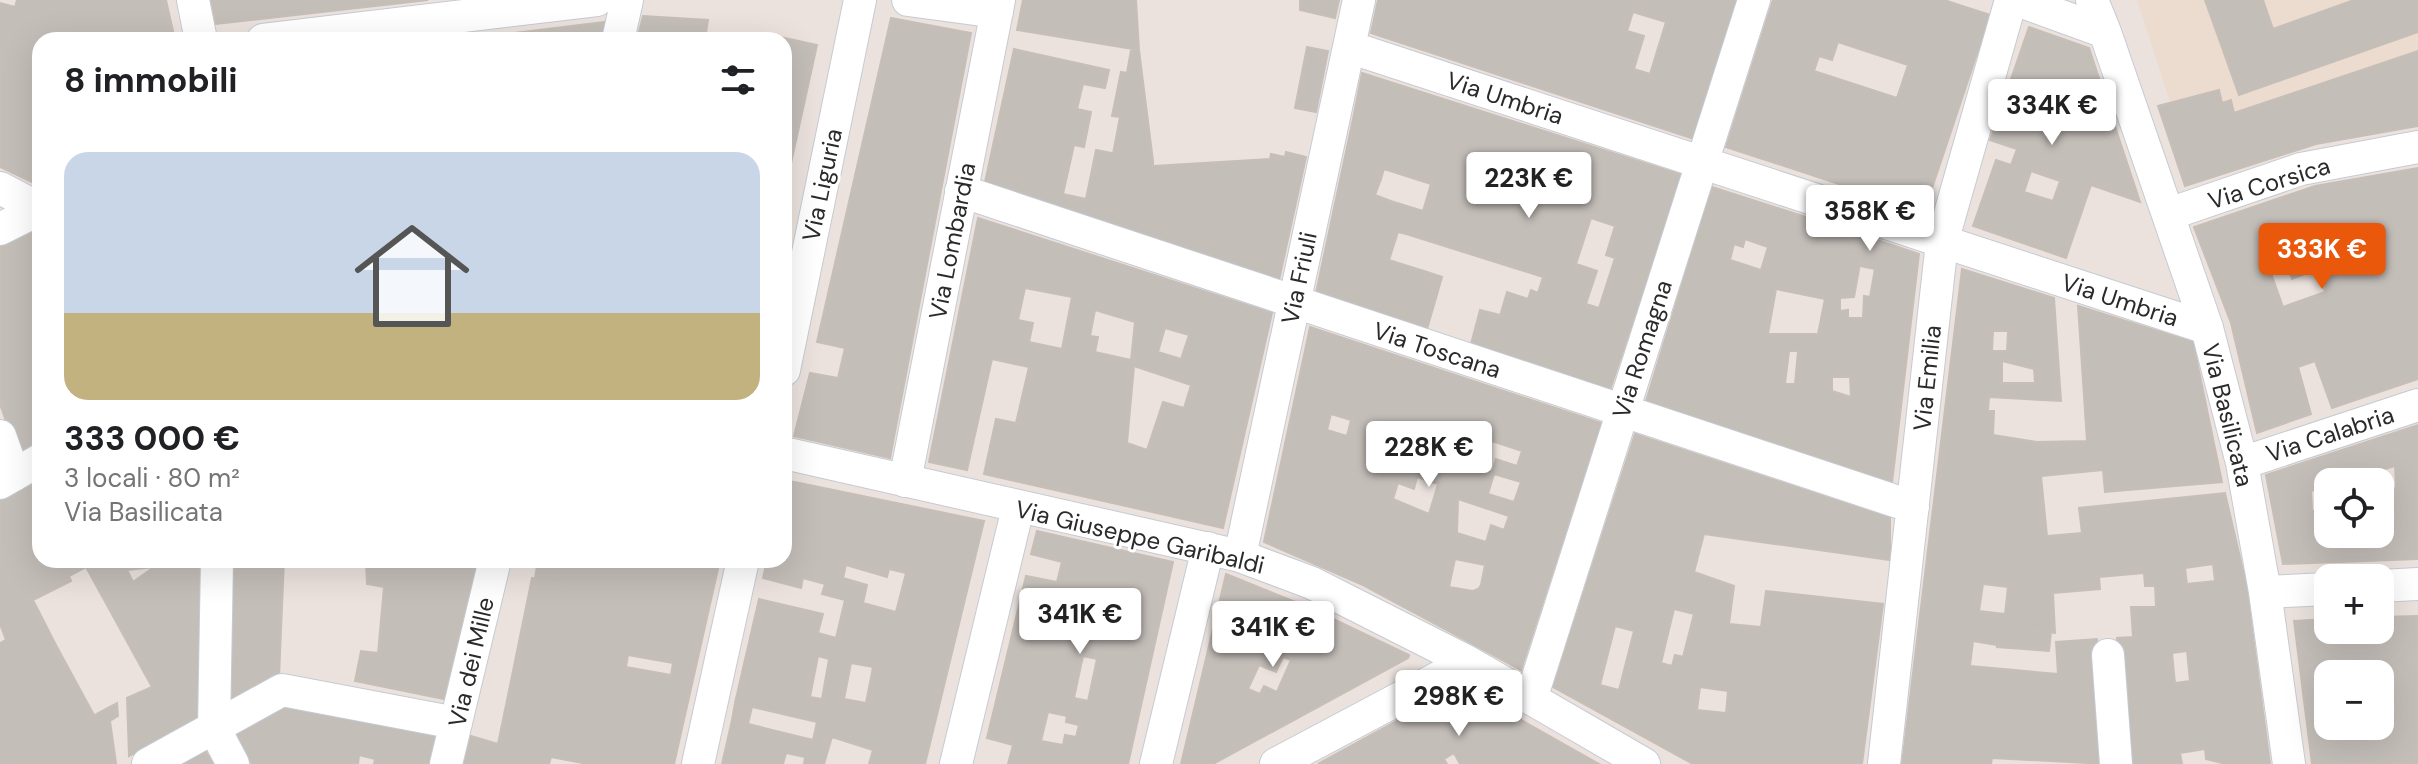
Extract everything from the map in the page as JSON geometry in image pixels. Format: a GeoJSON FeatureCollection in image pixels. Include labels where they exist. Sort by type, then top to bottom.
{"type":"FeatureCollection","features":[{"type":"Feature","properties":{"kind":"street"},"geometry":{"type":"LineString","coordinates":[[193,0],[199,32]]}},
{"type":"Feature","properties":{"kind":"street"},"geometry":{"type":"LineString","coordinates":[[330,32],[597,0]]}},
{"type":"Feature","properties":{"kind":"street"},"geometry":{"type":"LineString","coordinates":[[620,32],[627,0]]}},
{"type":"Feature","properties":{"kind":"street","name":"Via Liguria"},"geometry":{"type":"LineString","coordinates":[[792,331],[860,0]]}},
{"type":"Feature","properties":{"kind":"street"},"geometry":{"type":"LineString","coordinates":[[908,0],[998,6]]}},
{"type":"Feature","properties":{"kind":"street","name":"Via Friuli"},"geometry":{"type":"LineString","coordinates":[[1240,556],[1359,0]]}},
{"type":"Feature","properties":{"kind":"street","name":"Via Romagna"},"geometry":{"type":"LineString","coordinates":[[1531,699],[1754,0]]}},
{"type":"Feature","properties":{"kind":"street"},"geometry":{"type":"LineString","coordinates":[[2014,0],[2105,32]]}},
{"type":"Feature","properties":{"kind":"street","name":"Via Emilia"},"geometry":{"type":"LineString","coordinates":[[1884,764],[1942,242],[2014,0]]}},
{"type":"Feature","properties":{"kind":"street","name":"Via Basilicata"},"geometry":{"type":"LineString","coordinates":[[2092,0],[2207,328],[2242,463],[2265,592],[2289,764]]}},
{"type":"Feature","properties":{"kind":"street","name":"Via Lombardia"},"geometry":{"type":"LineString","coordinates":[[905,481],[998,6]]}},
{"type":"Feature","properties":{"kind":"street","name":"Via Umbria"},"geometry":{"type":"LineString","coordinates":[[1349,47],[2207,328]]}},
{"type":"Feature","properties":{"kind":"street","name":"Via Corsica"},"geometry":{"type":"LineString","coordinates":[[2169,214],[2301,169],[2418,147]]}},
{"type":"Feature","properties":{"kind":"street"},"geometry":{"type":"LineString","coordinates":[[0,188],[32,205]]}},
{"type":"Feature","properties":{"kind":"street","name":"Via Toscana"},"geometry":{"type":"LineString","coordinates":[[961,191],[1913,507]]}},
{"type":"Feature","properties":{"kind":"street"},"geometry":{"type":"LineString","coordinates":[[0,229],[32,213]]}},
{"type":"Feature","properties":{"kind":"street","name":"Via Calabria"},"geometry":{"type":"LineString","coordinates":[[2242,463],[2418,405]]}},
{"type":"Feature","properties":{"kind":"street"},"geometry":{"type":"LineString","coordinates":[[0,436],[18,473]]}},
{"type":"Feature","properties":{"kind":"street","name":"Via Giuseppe Garibaldi"},"geometry":{"type":"LineString","coordinates":[[792,455],[1240,556],[1312,583],[1468,662],[1644,764]]}},
{"type":"Feature","properties":{"kind":"street"},"geometry":{"type":"LineString","coordinates":[[956,764],[1018,508]]}},
{"type":"Feature","properties":{"kind":"street"},"geometry":{"type":"LineString","coordinates":[[1156,764],[1208,548]]}},
{"type":"Feature","properties":{"kind":"street"},"geometry":{"type":"LineString","coordinates":[[217,568],[214,728],[233,764]]}},
{"type":"Feature","properties":{"kind":"street","name":"Via dei Mille"},"geometry":{"type":"LineString","coordinates":[[446,764],[493,568]]}},
{"type":"Feature","properties":{"kind":"street"},"geometry":{"type":"LineString","coordinates":[[698,764],[741,568]]}},
{"type":"Feature","properties":{"kind":"street"},"geometry":{"type":"LineString","coordinates":[[2394,585],[2418,584]]}},
{"type":"Feature","properties":{"kind":"street"},"geometry":{"type":"LineString","coordinates":[[2265,592],[2314,590]]}},
{"type":"Feature","properties":{"kind":"street"},"geometry":{"type":"LineString","coordinates":[[2108,655],[2116,764]]}},
{"type":"Feature","properties":{"kind":"street"},"geometry":{"type":"LineString","coordinates":[[1276,764],[1468,662]]}},
{"type":"Feature","properties":{"kind":"street"},"geometry":{"type":"LineString","coordinates":[[148,764],[282,690],[456,723]]}},
{"type":"Feature","properties":{"kind":"shaded area"},"geometry":{"type":"Polygon","coordinates":[[[2137,0],[2418,0],[2418,51],[2234,113],[2231,101],[2222,103],[2218,90],[2170,102],[2137,0]]]}},
{"type":"Feature","properties":{"kind":"building"},"geometry":{"type":"Polygon","coordinates":[[[17,0],[166,0],[173,32],[32,32],[32,182],[0,167],[0,3],[15,7],[17,0]]]}},
{"type":"Feature","properties":{"kind":"building"},"geometry":{"type":"Polygon","coordinates":[[[211,0],[428,0],[216,24],[211,0]]]}},
{"type":"Feature","properties":{"kind":"building"},"geometry":{"type":"Polygon","coordinates":[[[1023,0],[1136,0],[1139,50],[1017,30],[1023,0]]]}},
{"type":"Feature","properties":{"kind":"building"},"geometry":{"type":"Polygon","coordinates":[[[1300,0],[1339,0],[1335,18],[1300,10],[1300,0]]]}},
{"type":"Feature","properties":{"kind":"building"},"geometry":{"type":"Polygon","coordinates":[[[1378,0],[1738,0],[1694,139],[1371,33],[1378,0]],[[1633,12],[1627,31],[1644,36],[1634,69],[1650,74],[1666,22],[1633,12]]]}},
{"type":"Feature","properties":{"kind":"building"},"geometry":{"type":"Polygon","coordinates":[[[1773,0],[1944,0],[1990,15],[1924,212],[1726,147],[1773,0]],[[1838,42],[1832,60],[1819,56],[1814,71],[1897,98],[1908,65],[1838,42]]]}},
{"type":"Feature","properties":{"kind":"building"},"geometry":{"type":"Polygon","coordinates":[[[2205,0],[2263,0],[2273,29],[2354,0],[2418,0],[2418,32],[2239,95],[2205,0]]]}},
{"type":"Feature","properties":{"kind":"building"},"geometry":{"type":"Polygon","coordinates":[[[643,16],[708,20],[706,32],[639,32],[643,16]]]}},
{"type":"Feature","properties":{"kind":"building"},"geometry":{"type":"Polygon","coordinates":[[[891,18],[971,33],[890,458],[794,436],[810,373],[838,378],[845,348],[817,342],[891,18]]]}},
{"type":"Feature","properties":{"kind":"building"},"geometry":{"type":"Polygon","coordinates":[[[605,22],[603,32],[522,32],[605,22]]]}},
{"type":"Feature","properties":{"kind":"building"},"geometry":{"type":"Polygon","coordinates":[[[2029,27],[2089,48],[2140,202],[2091,185],[2066,258],[1973,226],[1996,160],[2011,165],[2017,149],[1990,140],[2029,27]],[[2031,171],[2024,192],[2053,201],[2060,181],[2031,171]]]}},
{"type":"Feature","properties":{"kind":"building"},"geometry":{"type":"Polygon","coordinates":[[[792,40],[817,45],[792,159],[792,40]]]}},
{"type":"Feature","properties":{"kind":"building"},"geometry":{"type":"Polygon","coordinates":[[[1307,47],[1328,51],[1316,112],[1295,108],[1307,47]]]}},
{"type":"Feature","properties":{"kind":"building"},"geometry":{"type":"Polygon","coordinates":[[[1014,49],[1109,70],[1105,88],[1083,84],[1077,109],[1091,112],[1084,147],[1074,145],[1063,194],[1086,199],[1096,150],[1153,161],[1153,166],[1270,159],[1271,154],[1285,157],[1286,152],[1306,157],[1279,280],[985,182],[1014,49]]]}},
{"type":"Feature","properties":{"kind":"building"},"geometry":{"type":"Polygon","coordinates":[[[1131,50],[1139,50],[1153,161],[1113,154],[1120,117],[1112,116],[1121,72],[1127,73],[1131,50]]]}},
{"type":"Feature","properties":{"kind":"building"},"geometry":{"type":"Polygon","coordinates":[[[2418,51],[2418,126],[2316,144],[2185,186],[2158,106],[2219,90],[2222,103],[2231,100],[2234,113],[2418,51]]]}},
{"type":"Feature","properties":{"kind":"building"},"geometry":{"type":"Polygon","coordinates":[[[1362,73],[1682,175],[1610,390],[1490,350],[1507,292],[1528,299],[1531,290],[1538,293],[1543,277],[1406,234],[1391,201],[1423,211],[1431,184],[1384,169],[1381,179],[1353,119],[1362,73]],[[1493,161],[1487,179],[1504,185],[1510,166],[1493,161]],[[1591,218],[1576,264],[1597,271],[1586,304],[1599,308],[1615,258],[1606,255],[1615,226],[1591,218]]]}},
{"type":"Feature","properties":{"kind":"building"},"geometry":{"type":"Polygon","coordinates":[[[1353,119],[1381,179],[1375,195],[1391,201],[1406,234],[1398,232],[1389,260],[1424,271],[1436,298],[1427,329],[1316,293],[1353,119]]]}},
{"type":"Feature","properties":{"kind":"building"},"geometry":{"type":"Polygon","coordinates":[[[2418,168],[2418,379],[2332,408],[2315,361],[2298,367],[2311,414],[2257,433],[2231,323],[2194,227],[2315,186],[2418,168]],[[2304,222],[2280,230],[2287,253],[2312,245],[2304,222]],[[2283,253],[2266,259],[2283,307],[2325,292],[2317,269],[2292,279],[2283,253]]]}},
{"type":"Feature","properties":{"kind":"building"},"geometry":{"type":"Polygon","coordinates":[[[1712,187],[1865,236],[1854,297],[1840,298],[1840,311],[1848,310],[1848,318],[1863,318],[1864,296],[1870,297],[1880,241],[1919,254],[1892,483],[1646,401],[1712,187]],[[1745,239],[1743,247],[1734,244],[1730,260],[1761,270],[1768,247],[1745,239]],[[1776,289],[1768,334],[1818,334],[1825,299],[1776,289]],[[1789,351],[1785,384],[1795,384],[1798,351],[1789,351]],[[1832,377],[1832,391],[1851,397],[1850,377],[1832,377]]]}},
{"type":"Feature","properties":{"kind":"building"},"geometry":{"type":"Polygon","coordinates":[[[978,218],[1272,313],[1223,528],[984,474],[996,419],[1016,423],[1029,367],[992,359],[967,470],[929,462],[978,218]],[[1025,288],[1018,320],[1033,323],[1029,342],[1062,349],[1072,297],[1025,288]],[[1095,310],[1090,336],[1098,337],[1095,352],[1131,360],[1135,322],[1095,310]],[[1165,328],[1158,352],[1181,359],[1189,335],[1165,328]],[[1134,366],[1127,443],[1147,450],[1163,402],[1184,408],[1191,385],[1134,366]]]}},
{"type":"Feature","properties":{"kind":"building"},"geometry":{"type":"Polygon","coordinates":[[[32,230],[32,453],[20,461],[0,404],[0,246],[32,230]]]}},
{"type":"Feature","properties":{"kind":"building"},"geometry":{"type":"Polygon","coordinates":[[[1865,236],[1880,241],[1875,269],[1860,266],[1865,236]]]}},
{"type":"Feature","properties":{"kind":"building"},"geometry":{"type":"Polygon","coordinates":[[[1962,269],[2054,298],[2061,401],[1989,397],[1988,411],[1994,411],[1993,435],[2037,442],[2087,441],[2078,306],[2193,342],[2222,482],[2105,492],[2103,470],[2041,476],[2047,536],[2082,533],[2079,508],[2225,493],[2246,583],[2270,764],[2226,764],[2206,759],[2205,749],[2180,753],[2182,764],[2127,764],[2117,638],[2133,637],[2131,607],[2156,607],[2155,586],[2145,586],[2144,573],[2099,577],[2100,589],[2053,593],[2055,633],[1999,628],[1997,645],[1973,641],[1970,666],[2058,674],[2056,642],[2097,639],[2107,764],[1992,758],[1991,764],[1902,764],[1962,269]],[[1993,331],[1992,351],[2007,351],[2008,331],[1993,331]],[[2002,361],[2002,383],[2035,383],[2034,369],[2002,361]],[[2213,564],[2185,568],[2187,584],[2215,581],[2213,564]],[[1983,584],[1979,611],[2005,614],[2008,587],[1983,584]],[[2187,651],[2172,653],[2175,683],[2190,681],[2187,651]]]}},
{"type":"Feature","properties":{"kind":"building"},"geometry":{"type":"Polygon","coordinates":[[[1425,273],[1442,277],[1436,298],[1425,273]]]}},
{"type":"Feature","properties":{"kind":"building"},"geometry":{"type":"Polygon","coordinates":[[[1480,310],[1500,315],[1490,350],[1471,344],[1480,310]]]}},
{"type":"Feature","properties":{"kind":"building"},"geometry":{"type":"Polygon","coordinates":[[[1310,327],[1601,423],[1521,670],[1363,585],[1264,542],[1310,327]],[[1331,414],[1327,430],[1347,436],[1351,420],[1331,414]],[[1433,434],[1428,452],[1447,457],[1451,440],[1433,434]],[[1492,441],[1482,469],[1492,472],[1496,459],[1517,466],[1522,451],[1492,441]],[[1494,474],[1488,494],[1514,502],[1521,482],[1494,474]],[[1417,477],[1414,489],[1398,483],[1393,499],[1429,514],[1438,484],[1417,477]],[[1458,499],[1457,533],[1486,542],[1491,525],[1504,530],[1509,516],[1458,499]],[[1455,559],[1449,587],[1473,591],[1481,585],[1485,565],[1455,559]]]}},
{"type":"Feature","properties":{"kind":"building"},"geometry":{"type":"Polygon","coordinates":[[[2418,425],[2418,559],[2283,564],[2266,475],[2418,425]]]}},
{"type":"Feature","properties":{"kind":"building"},"geometry":{"type":"Polygon","coordinates":[[[1635,434],[1890,518],[1890,560],[1704,534],[1694,572],[1734,586],[1729,624],[1761,627],[1766,591],[1883,604],[1862,764],[1693,764],[1553,687],[1635,434]],[[1674,609],[1661,663],[1672,666],[1675,655],[1683,657],[1694,614],[1674,609]],[[1615,626],[1600,685],[1619,690],[1634,631],[1615,626]],[[1700,687],[1697,710],[1726,713],[1728,691],[1700,687]]]}},
{"type":"Feature","properties":{"kind":"building"},"geometry":{"type":"Polygon","coordinates":[[[32,478],[32,547],[0,565],[0,496],[32,478]]]}},
{"type":"Feature","properties":{"kind":"building"},"geometry":{"type":"Polygon","coordinates":[[[792,481],[984,521],[925,764],[869,764],[873,750],[832,737],[824,764],[804,764],[805,757],[786,753],[783,764],[722,764],[732,720],[813,740],[817,722],[735,703],[759,599],[823,614],[818,633],[836,638],[845,600],[822,594],[825,584],[803,578],[801,588],[763,578],[765,568],[792,568],[792,481]],[[846,565],[843,578],[867,585],[863,603],[896,612],[906,573],[889,569],[887,577],[846,565]],[[818,656],[810,697],[822,699],[829,659],[818,656]],[[851,663],[844,699],[866,703],[873,667],[851,663]]]}},
{"type":"Feature","properties":{"kind":"building"},"geometry":{"type":"Polygon","coordinates":[[[1037,531],[1173,562],[1128,764],[1008,764],[1013,745],[987,738],[1026,576],[1057,582],[1062,562],[1031,554],[1037,531]],[[1083,656],[1074,698],[1088,701],[1097,659],[1083,656]],[[1048,712],[1041,741],[1063,745],[1065,735],[1076,737],[1079,725],[1066,722],[1067,716],[1048,712]]]}},
{"type":"Feature","properties":{"kind":"building"},"geometry":{"type":"Polygon","coordinates":[[[32,547],[32,568],[84,568],[69,576],[71,581],[33,600],[57,647],[39,657],[76,725],[117,703],[118,716],[110,721],[116,763],[0,764],[0,643],[6,640],[0,624],[0,565],[32,547]]]}},
{"type":"Feature","properties":{"kind":"building"},"geometry":{"type":"Polygon","coordinates":[[[87,568],[145,568],[127,570],[133,582],[153,568],[203,568],[199,719],[129,756],[127,698],[152,687],[87,568]]]}},
{"type":"Feature","properties":{"kind":"building"},"geometry":{"type":"Polygon","coordinates":[[[229,568],[284,568],[279,677],[226,704],[229,568]]]}},
{"type":"Feature","properties":{"kind":"building"},"geometry":{"type":"Polygon","coordinates":[[[366,568],[475,568],[444,699],[355,681],[361,651],[378,653],[384,587],[367,584],[366,568]]]}},
{"type":"Feature","properties":{"kind":"building"},"geometry":{"type":"Polygon","coordinates":[[[537,568],[567,568],[564,585],[535,578],[537,568]]]}},
{"type":"Feature","properties":{"kind":"building"},"geometry":{"type":"Polygon","coordinates":[[[567,568],[718,568],[674,764],[588,764],[551,757],[549,764],[464,764],[471,736],[498,744],[532,578],[564,585],[567,568]],[[628,655],[626,667],[671,675],[673,663],[628,655]]]}},
{"type":"Feature","properties":{"kind":"building"},"geometry":{"type":"Polygon","coordinates":[[[1226,574],[1308,607],[1409,655],[1213,764],[1181,764],[1226,574]],[[1255,615],[1245,634],[1263,644],[1273,625],[1255,615]],[[1283,657],[1276,672],[1259,665],[1248,689],[1260,694],[1264,686],[1277,692],[1291,660],[1283,657]]]}},
{"type":"Feature","properties":{"kind":"building"},"geometry":{"type":"Polygon","coordinates":[[[2418,616],[2418,764],[2312,764],[2294,621],[2314,620],[2314,644],[2394,644],[2394,617],[2418,616]]]}},
{"type":"Feature","properties":{"kind":"building"},"geometry":{"type":"Polygon","coordinates":[[[1999,628],[2051,632],[2049,651],[1997,647],[1999,628]]]}},
{"type":"Feature","properties":{"kind":"building"},"geometry":{"type":"Polygon","coordinates":[[[57,647],[94,715],[76,725],[39,657],[57,647]]]}},
{"type":"Feature","properties":{"kind":"building"},"geometry":{"type":"Polygon","coordinates":[[[1461,686],[1599,764],[1460,764],[1454,753],[1444,759],[1447,764],[1318,764],[1461,686]]]}},
{"type":"Feature","properties":{"kind":"building"},"geometry":{"type":"Polygon","coordinates":[[[735,703],[752,707],[748,724],[732,720],[735,703]]]}},
{"type":"Feature","properties":{"kind":"building"},"geometry":{"type":"Polygon","coordinates":[[[284,707],[438,735],[431,764],[374,764],[375,759],[359,755],[358,764],[252,764],[235,731],[284,707]]]}},
{"type":"Feature","properties":{"kind":"building"},"geometry":{"type":"Polygon","coordinates":[[[204,748],[213,764],[175,764],[204,748]]]}}]}
